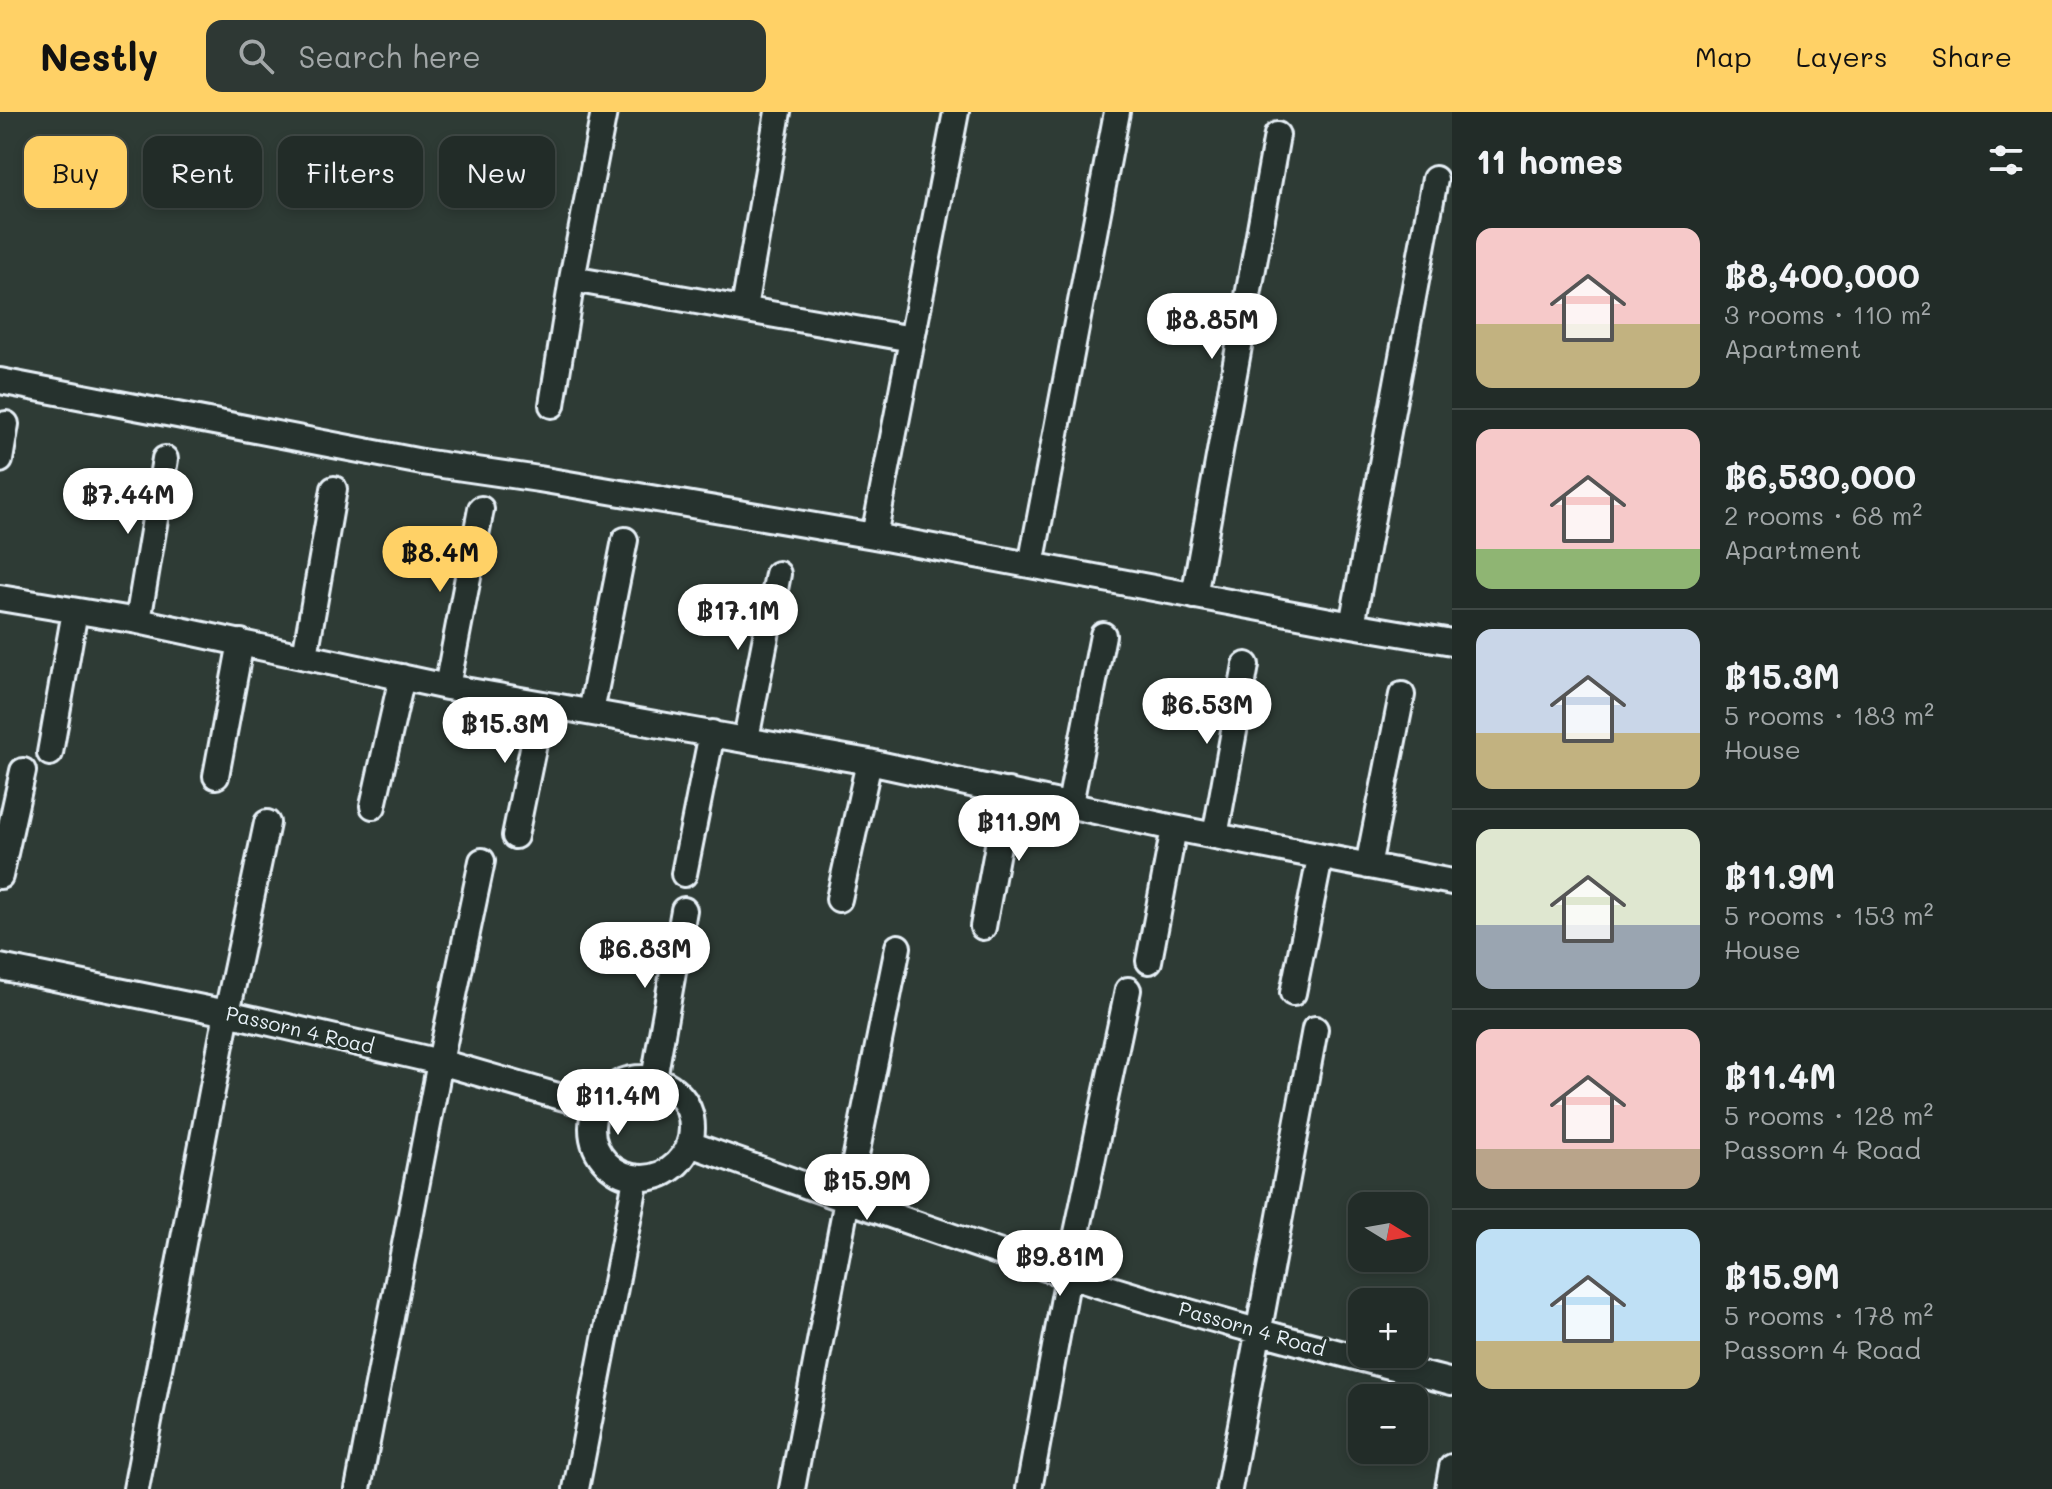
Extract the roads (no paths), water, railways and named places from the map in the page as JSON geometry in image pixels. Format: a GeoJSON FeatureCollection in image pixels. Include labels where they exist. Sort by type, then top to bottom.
{"type":"FeatureCollection","features":[{"type":"Feature","properties":{"kind":"street"},"geometry":{"type":"LineString","coordinates":[[552,405],[604,112]]}},
{"type":"Feature","properties":{"kind":"street"},"geometry":{"type":"LineString","coordinates":[[744,308],[778,112]]}},
{"type":"Feature","properties":{"kind":"street"},"geometry":{"type":"LineString","coordinates":[[874,536],[956,112]]}},
{"type":"Feature","properties":{"kind":"street"},"geometry":{"type":"LineString","coordinates":[[1031,565],[1117,112]]}},
{"type":"Feature","properties":{"kind":"street"},"geometry":{"type":"LineString","coordinates":[[1194,596],[1277,135]]}},
{"type":"Feature","properties":{"kind":"street"},"geometry":{"type":"LineString","coordinates":[[1352,625],[1435,179]]}},
{"type":"Feature","properties":{"kind":"street"},"geometry":{"type":"LineString","coordinates":[[572,279],[912,339]]}},
{"type":"Feature","properties":{"kind":"street"},"geometry":{"type":"LineString","coordinates":[[0,381],[422,462],[874,536],[1452,642]]}},
{"type":"Feature","properties":{"kind":"street"},"geometry":{"type":"LineString","coordinates":[[0,460],[6,424]]}},
{"type":"Feature","properties":{"kind":"street"},"geometry":{"type":"LineString","coordinates":[[138,621],[165,459]]}},
{"type":"Feature","properties":{"kind":"street"},"geometry":{"type":"LineString","coordinates":[[305,656],[334,489]]}},
{"type":"Feature","properties":{"kind":"street"},"geometry":{"type":"LineString","coordinates":[[447,687],[481,509]]}},
{"type":"Feature","properties":{"kind":"street"},"geometry":{"type":"LineString","coordinates":[[591,712],[625,540]]}},
{"type":"Feature","properties":{"kind":"street"},"geometry":{"type":"LineString","coordinates":[[746,739],[778,574]]}},
{"type":"Feature","properties":{"kind":"street"},"geometry":{"type":"LineString","coordinates":[[0,598],[138,621],[447,687],[869,762],[1174,828],[1452,882]]}},
{"type":"Feature","properties":{"kind":"street"},"geometry":{"type":"LineString","coordinates":[[50,753],[75,611]]}},
{"type":"Feature","properties":{"kind":"street"},"geometry":{"type":"LineString","coordinates":[[1070,804],[1103,635]]}},
{"type":"Feature","properties":{"kind":"street"},"geometry":{"type":"LineString","coordinates":[[216,776],[241,642]]}},
{"type":"Feature","properties":{"kind":"street"},"geometry":{"type":"LineString","coordinates":[[1215,836],[1246,665]]}},
{"type":"Feature","properties":{"kind":"street"},"geometry":{"type":"LineString","coordinates":[[373,806],[402,677]]}},
{"type":"Feature","properties":{"kind":"street"},"geometry":{"type":"LineString","coordinates":[[1368,866],[1402,695]]}},
{"type":"Feature","properties":{"kind":"street"},"geometry":{"type":"LineString","coordinates":[[515,836],[542,704]]}},
{"type":"Feature","properties":{"kind":"street"},"geometry":{"type":"LineString","coordinates":[[684,874],[712,733]]}},
{"type":"Feature","properties":{"kind":"street"},"geometry":{"type":"LineString","coordinates":[[839,899],[869,762]]}},
{"type":"Feature","properties":{"kind":"street"},"geometry":{"type":"LineString","coordinates":[[0,876],[23,771]]}},
{"type":"Feature","properties":{"kind":"street"},"geometry":{"type":"LineString","coordinates":[[983,927],[1008,791]]}},
{"type":"Feature","properties":{"kind":"street"},"geometry":{"type":"LineString","coordinates":[[136,1489],[227,1013],[267,823]]}},
{"type":"Feature","properties":{"kind":"street"},"geometry":{"type":"LineString","coordinates":[[1149,961],[1174,828]]}},
{"type":"Feature","properties":{"kind":"street"},"geometry":{"type":"LineString","coordinates":[[1293,993],[1320,858]]}},
{"type":"Feature","properties":{"kind":"street"},"geometry":{"type":"LineString","coordinates":[[358,1489],[482,861]]}},
{"type":"Feature","properties":{"kind":"street"},"geometry":{"type":"LineString","coordinates":[[654,1079],[684,910]]}},
{"type":"Feature","properties":{"kind":"street"},"geometry":{"type":"LineString","coordinates":[[792,1489],[898,947]]}},
{"type":"Feature","properties":{"kind":"street","name":"Passorn 4 Road"},"geometry":{"type":"LineString","coordinates":[[0,967],[227,1013],[440,1062],[596,1107]]}},
{"type":"Feature","properties":{"kind":"street"},"geometry":{"type":"LineString","coordinates":[[1029,1489],[1068,1276],[1128,990]]}},
{"type":"Feature","properties":{"kind":"street"},"geometry":{"type":"LineString","coordinates":[[1229,1489],[1315,1029]]}},
{"type":"Feature","properties":{"kind":"street"},"geometry":{"type":"LineString","coordinates":[[637,1078],[654,1079],[669,1086],[681,1097],[689,1111],[692,1128],[690,1144],[682,1160],[669,1171],[653,1178],[636,1179],[618,1173],[604,1161],[594,1144],[592,1125],[596,1107],[606,1093],[620,1083],[637,1078]]}},
{"type":"Feature","properties":{"kind":"street","name":"Passorn 4 Road"},"geometry":{"type":"LineString","coordinates":[[690,1144],[1068,1276],[1258,1333],[1452,1382]]}},
{"type":"Feature","properties":{"kind":"street"},"geometry":{"type":"LineString","coordinates":[[576,1489],[636,1179]]}},
{"type":"Feature","properties":{"kind":"street"},"geometry":{"type":"LineString","coordinates":[[1448,1489],[1452,1467]]}}]}
